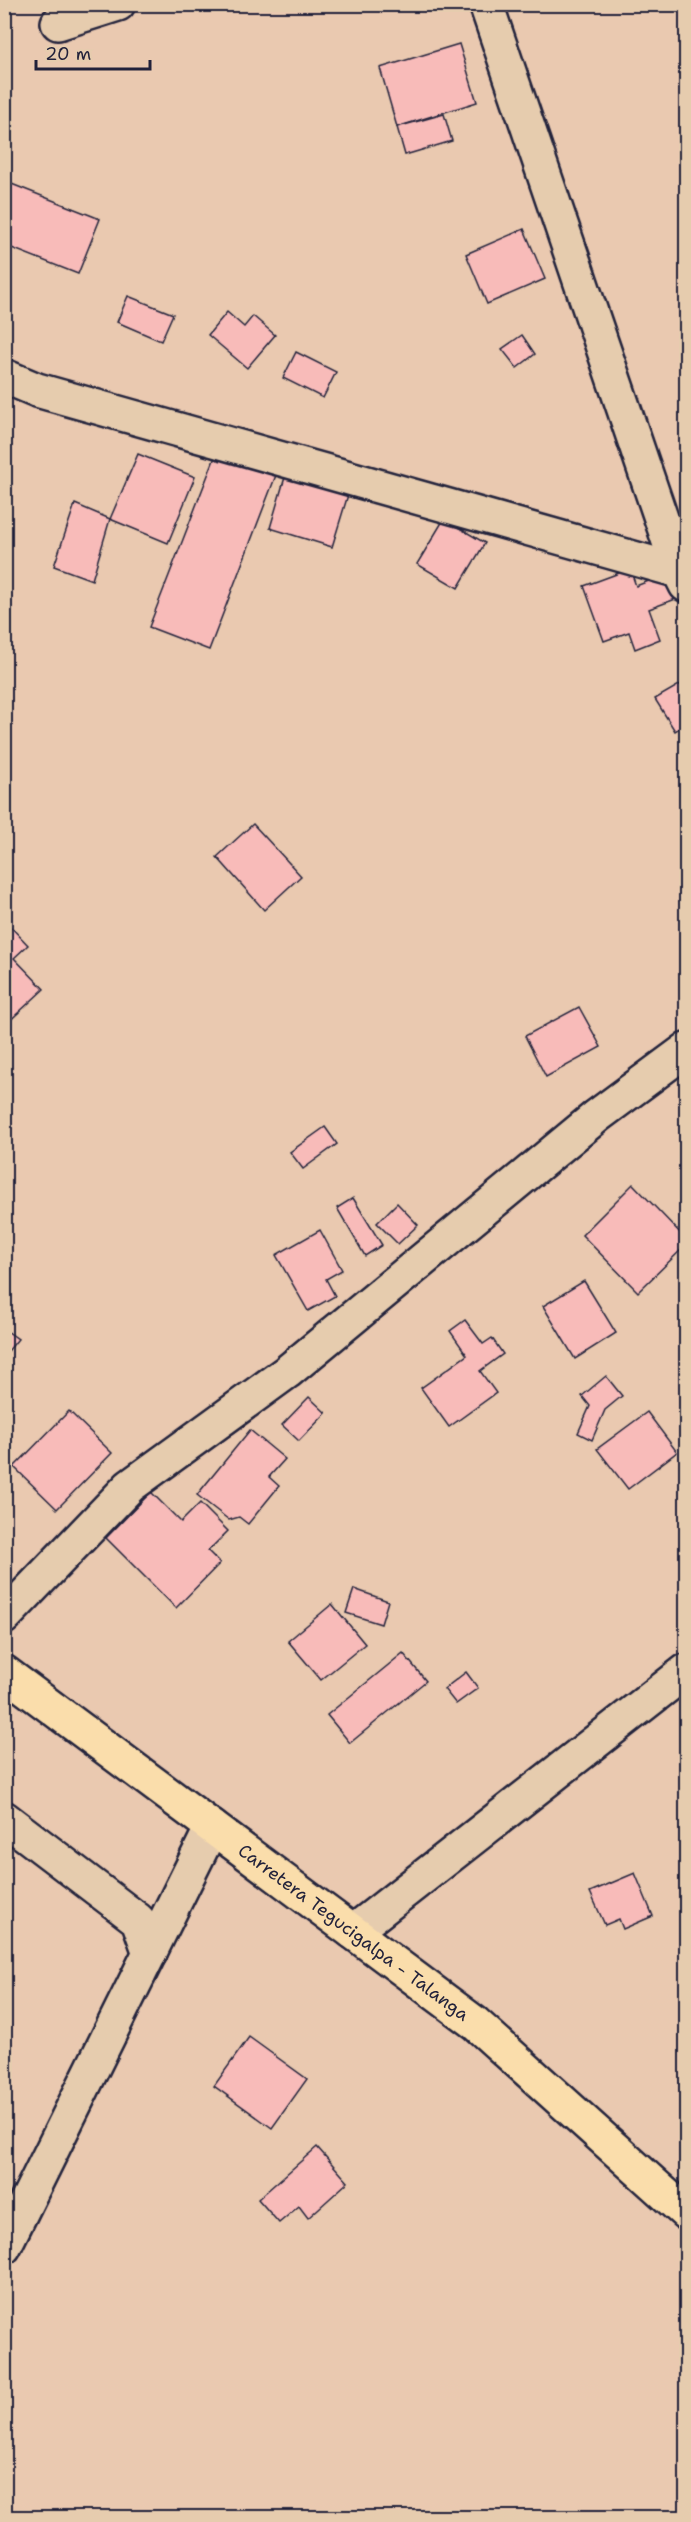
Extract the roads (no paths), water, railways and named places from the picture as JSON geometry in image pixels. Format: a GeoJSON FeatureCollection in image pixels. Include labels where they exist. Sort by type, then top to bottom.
{"type":"FeatureCollection","features":[{"type":"Feature","properties":{"kind":"main road","name":"Carretera Tegucigalpa - Talanga"},"geometry":{"type":"LineString","coordinates":[[4,1672],[475,2023],[687,2213]]}},
{"type":"Feature","properties":{"kind":"street"},"geometry":{"type":"LineString","coordinates":[[58,23],[118,4]]}},
{"type":"Feature","properties":{"kind":"street"},"geometry":{"type":"LineString","coordinates":[[486,4],[683,578]]}},
{"type":"Feature","properties":{"kind":"street"},"geometry":{"type":"LineString","coordinates":[[4,376],[37,390],[683,578]]}},
{"type":"Feature","properties":{"kind":"street"},"geometry":{"type":"LineString","coordinates":[[4,1617],[130,1486],[287,1372],[597,1116],[687,1050]]}},
{"type":"Feature","properties":{"kind":"street"},"geometry":{"type":"LineString","coordinates":[[353,1932],[687,1671]]}},
{"type":"Feature","properties":{"kind":"street"},"geometry":{"type":"LineString","coordinates":[[4,1818],[138,1920],[150,1953]]}},
{"type":"Feature","properties":{"kind":"street"},"geometry":{"type":"LineString","coordinates":[[4,2247],[212,1827]]}}]}
